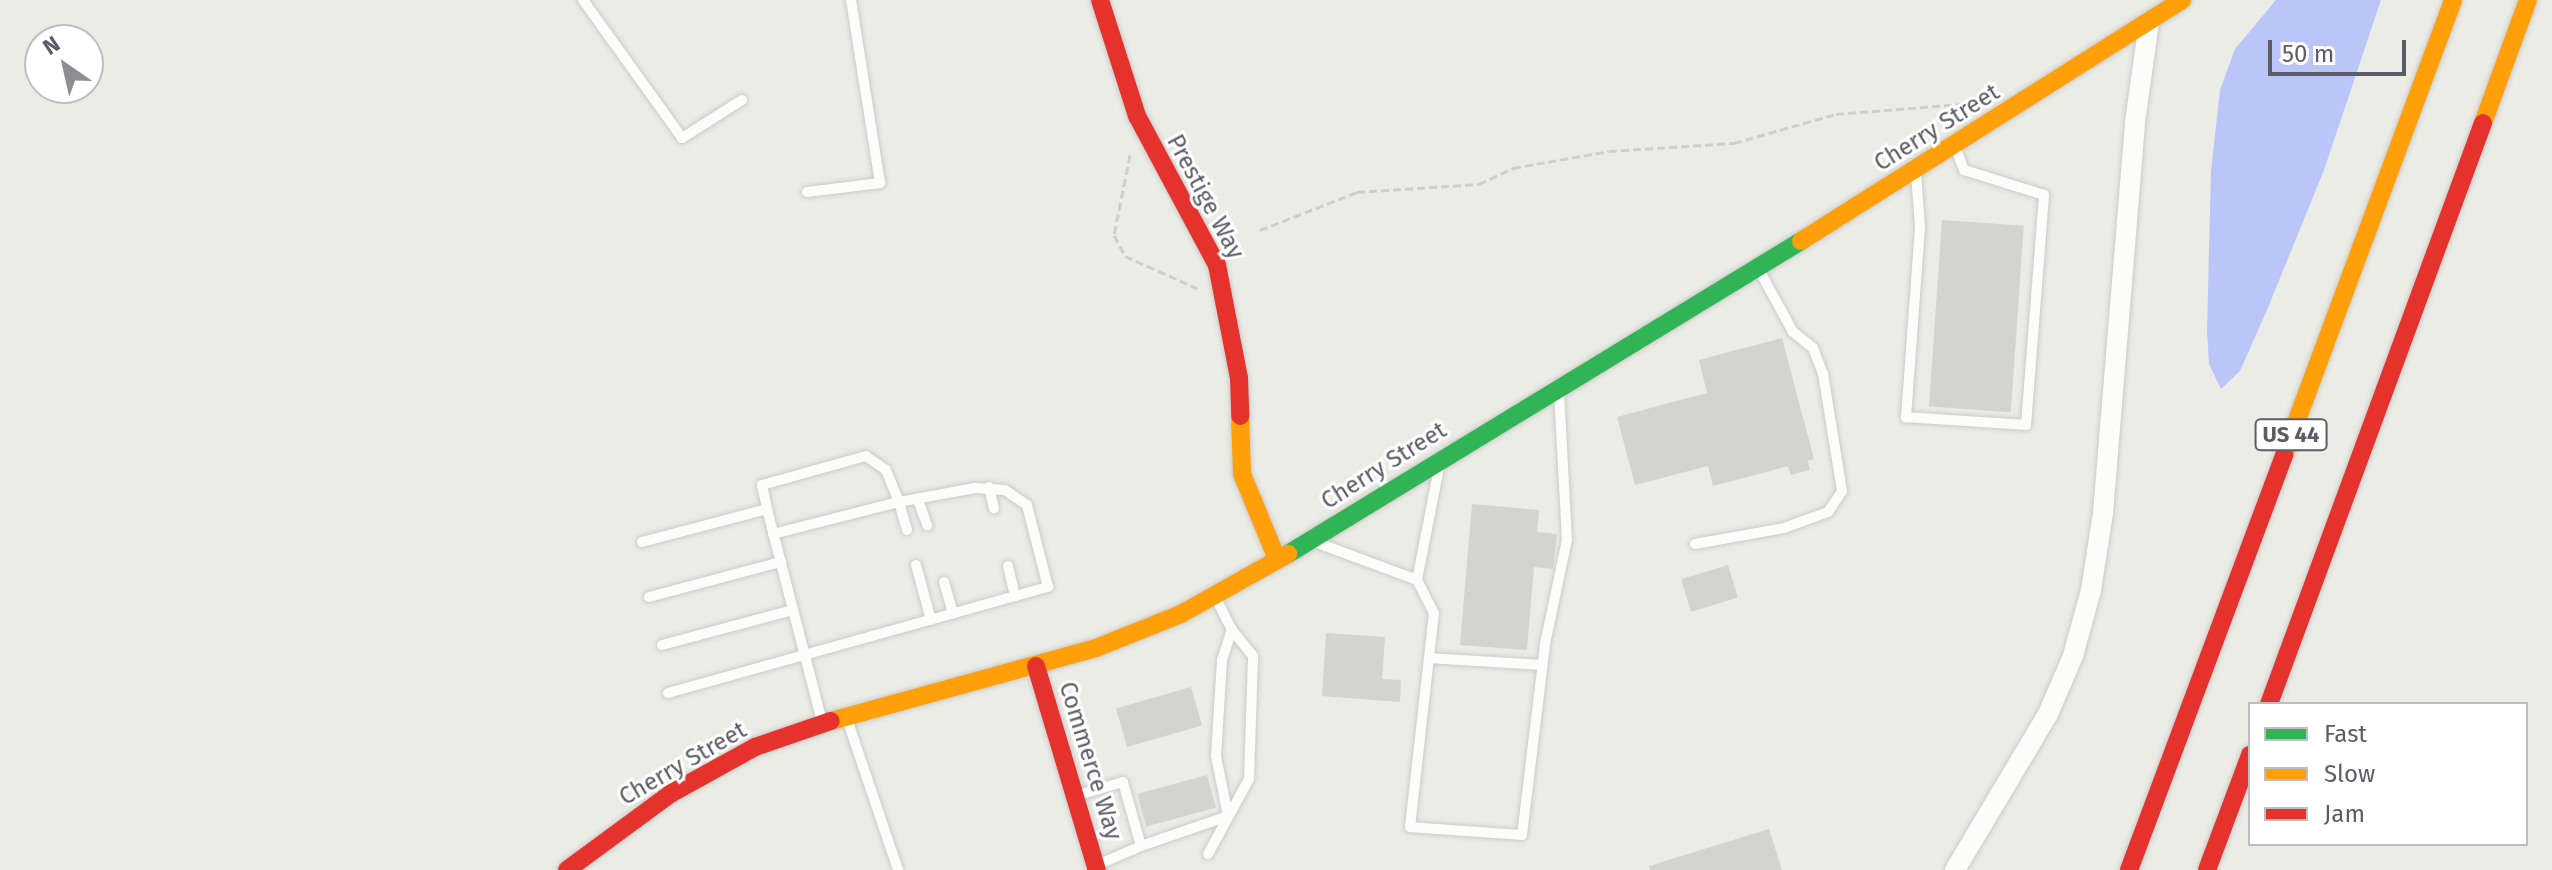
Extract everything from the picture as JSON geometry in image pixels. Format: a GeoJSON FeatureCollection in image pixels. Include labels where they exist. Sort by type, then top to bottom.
{"type":"FeatureCollection","features":[{"type":"Feature","properties":{"kind":"main road","name":"Prestige Way"},"geometry":{"type":"LineString","coordinates":[[1100,0],[1137,116],[1208,247],[1226,301],[1239,378],[1242,474],[1277,559]]}},
{"type":"Feature","properties":{"kind":"main road","name":"Cherry Street"},"geometry":{"type":"LineString","coordinates":[[567,870],[639,814],[720,764],[823,723],[1036,666],[1139,633],[1214,595],[1441,460],[1954,145],[2182,0]]}},
{"type":"Feature","properties":{"kind":"main road","name":"US 44"},"geometry":{"type":"LineString","coordinates":[[2129,870],[2453,0]]}},
{"type":"Feature","properties":{"kind":"main road","name":"US 44"},"geometry":{"type":"LineString","coordinates":[[2270,702],[2528,0]]}},
{"type":"Feature","properties":{"kind":"main road","name":"Commerce Way"},"geometry":{"type":"LineString","coordinates":[[1036,666],[1096,868]]}},
{"type":"Feature","properties":{"kind":"main road"},"geometry":{"type":"LineString","coordinates":[[2207,870],[2248,760]]}},
{"type":"Feature","properties":{"kind":"street"},"geometry":{"type":"LineString","coordinates":[[1955,870],[2048,714],[2073,656],[2091,590],[2103,513],[2135,122],[2149,22]]}},
{"type":"Feature","properties":{"kind":"lane"},"geometry":{"type":"LineString","coordinates":[[583,0],[682,138],[742,100]]}},
{"type":"Feature","properties":{"kind":"lane"},"geometry":{"type":"LineString","coordinates":[[807,192],[880,183],[851,0]]}},
{"type":"Feature","properties":{"kind":"lane"},"geometry":{"type":"LineString","coordinates":[[1916,168],[1920,227],[1906,417],[2026,425],[2044,195],[1964,170],[1954,145]]}},
{"type":"Feature","properties":{"kind":"lane"},"geometry":{"type":"LineString","coordinates":[[1695,544],[1784,528],[1828,512],[1842,491],[1823,374],[1813,348],[1793,332],[1757,266]]}},
{"type":"Feature","properties":{"kind":"lane"},"geometry":{"type":"LineString","coordinates":[[1441,460],[1417,580],[1434,613],[1410,827],[1522,835],[1542,665],[1567,540],[1559,387]]}},
{"type":"Feature","properties":{"kind":"lane"},"geometry":{"type":"LineString","coordinates":[[823,723],[762,485],[866,456],[886,470],[907,530]]}},
{"type":"Feature","properties":{"kind":"lane"},"geometry":{"type":"LineString","coordinates":[[989,487],[994,508]]}},
{"type":"Feature","properties":{"kind":"lane"},"geometry":{"type":"LineString","coordinates":[[668,693],[1048,587],[1027,505],[1005,490],[989,487],[899,502],[773,534]]}},
{"type":"Feature","properties":{"kind":"lane"},"geometry":{"type":"LineString","coordinates":[[918,500],[927,525]]}},
{"type":"Feature","properties":{"kind":"lane"},"geometry":{"type":"LineString","coordinates":[[642,542],[767,509]]}},
{"type":"Feature","properties":{"kind":"lane"},"geometry":{"type":"LineString","coordinates":[[1309,540],[1417,580]]}},
{"type":"Feature","properties":{"kind":"lane"},"geometry":{"type":"LineString","coordinates":[[649,597],[781,562]]}},
{"type":"Feature","properties":{"kind":"lane"},"geometry":{"type":"LineString","coordinates":[[916,565],[931,620]]}},
{"type":"Feature","properties":{"kind":"lane"},"geometry":{"type":"LineString","coordinates":[[1008,566],[1015,596]]}},
{"type":"Feature","properties":{"kind":"lane"},"geometry":{"type":"LineString","coordinates":[[944,582],[953,614]]}},
{"type":"Feature","properties":{"kind":"lane"},"geometry":{"type":"LineString","coordinates":[[1208,854],[1249,779],[1253,656],[1232,630],[1214,595]]}},
{"type":"Feature","properties":{"kind":"lane"},"geometry":{"type":"LineString","coordinates":[[662,645],[793,610]]}},
{"type":"Feature","properties":{"kind":"lane"},"geometry":{"type":"LineString","coordinates":[[1228,816],[1216,756],[1222,660],[1232,630]]}},
{"type":"Feature","properties":{"kind":"lane"},"geometry":{"type":"LineString","coordinates":[[1429,658],[1542,665]]}},
{"type":"Feature","properties":{"kind":"lane"},"geometry":{"type":"LineString","coordinates":[[847,717],[898,870]]}},
{"type":"Feature","properties":{"kind":"lane"},"geometry":{"type":"LineString","coordinates":[[1075,796],[1123,782],[1141,846]]}},
{"type":"Feature","properties":{"kind":"lane"},"geometry":{"type":"LineString","coordinates":[[1096,868],[1141,846],[1228,816]]}},
{"type":"Feature","properties":{"kind":"path"},"geometry":{"type":"LineString","coordinates":[[1260,230],[1357,192],[1479,184],[1513,168],[1609,151],[1734,143],[1836,114],[1985,101]]}},
{"type":"Feature","properties":{"kind":"path"},"geometry":{"type":"LineString","coordinates":[[1137,116],[1114,235],[1125,256],[1144,268],[1226,301]]}},
{"type":"Feature","properties":{"kind":"water"},"geometry":{"type":"Polygon","coordinates":[[[2276,0],[2381,0],[2324,170],[2267,310],[2240,371],[2221,389],[2209,364],[2207,331],[2211,171],[2220,90],[2235,49],[2276,0]]]}},
{"type":"Feature","properties":{"kind":"building"},"geometry":{"type":"Polygon","coordinates":[[[1942,220],[2024,226],[2011,412],[1929,407],[1942,220]]]}},
{"type":"Feature","properties":{"kind":"building"},"geometry":{"type":"Polygon","coordinates":[[[1782,338],[1814,459],[1808,461],[1810,470],[1791,475],[1788,466],[1713,486],[1708,466],[1635,485],[1617,417],[1707,393],[1699,360],[1782,338]]]}},
{"type":"Feature","properties":{"kind":"building"},"geometry":{"type":"Polygon","coordinates":[[[1472,504],[1539,510],[1537,532],[1557,534],[1553,569],[1534,567],[1527,650],[1460,645],[1472,504]]]}},
{"type":"Feature","properties":{"kind":"building"},"geometry":{"type":"Polygon","coordinates":[[[1728,565],[1738,598],[1691,612],[1681,579],[1728,565]]]}},
{"type":"Feature","properties":{"kind":"building"},"geometry":{"type":"Polygon","coordinates":[[[1326,633],[1385,637],[1382,679],[1401,680],[1400,702],[1322,696],[1326,633]]]}},
{"type":"Feature","properties":{"kind":"building"},"geometry":{"type":"Polygon","coordinates":[[[1191,687],[1202,725],[1127,747],[1116,708],[1191,687]]]}},
{"type":"Feature","properties":{"kind":"building"},"geometry":{"type":"Polygon","coordinates":[[[1207,775],[1216,808],[1146,826],[1137,794],[1207,775]]]}},
{"type":"Feature","properties":{"kind":"building"},"geometry":{"type":"Polygon","coordinates":[[[1769,829],[1782,870],[1650,870],[1649,866],[1769,829]]]}},
{"type":"Feature","properties":{"kind":"traffic: fast"},"geometry":{"type":"LineString","coordinates":[[1288,554],[1801,241]]}},
{"type":"Feature","properties":{"kind":"traffic: slow"},"geometry":{"type":"LineString","coordinates":[[1801,241],[2182,0]]}},
{"type":"Feature","properties":{"kind":"traffic: slow"},"geometry":{"type":"LineString","coordinates":[[2284,455],[2453,0]]}},
{"type":"Feature","properties":{"kind":"traffic: slow"},"geometry":{"type":"LineString","coordinates":[[2483,123],[2528,0]]}},
{"type":"Feature","properties":{"kind":"traffic: slow"},"geometry":{"type":"LineString","coordinates":[[1240,416],[1242,474],[1277,559]]}},
{"type":"Feature","properties":{"kind":"traffic: slow"},"geometry":{"type":"LineString","coordinates":[[831,721],[1096,648],[1181,614],[1288,554]]}},
{"type":"Feature","properties":{"kind":"traffic: jam"},"geometry":{"type":"LineString","coordinates":[[1100,0],[1137,116],[1217,265],[1239,378],[1240,416]]}},
{"type":"Feature","properties":{"kind":"traffic: jam"},"geometry":{"type":"LineString","coordinates":[[2270,702],[2483,123]]}},
{"type":"Feature","properties":{"kind":"traffic: jam"},"geometry":{"type":"LineString","coordinates":[[2129,870],[2284,455]]}},
{"type":"Feature","properties":{"kind":"traffic: jam"},"geometry":{"type":"LineString","coordinates":[[1036,666],[1097,870]]}},
{"type":"Feature","properties":{"kind":"traffic: jam"},"geometry":{"type":"LineString","coordinates":[[567,870],[670,794],[755,747],[831,721]]}},
{"type":"Feature","properties":{"kind":"traffic: jam"},"geometry":{"type":"LineString","coordinates":[[2207,870],[2248,760]]}}]}
